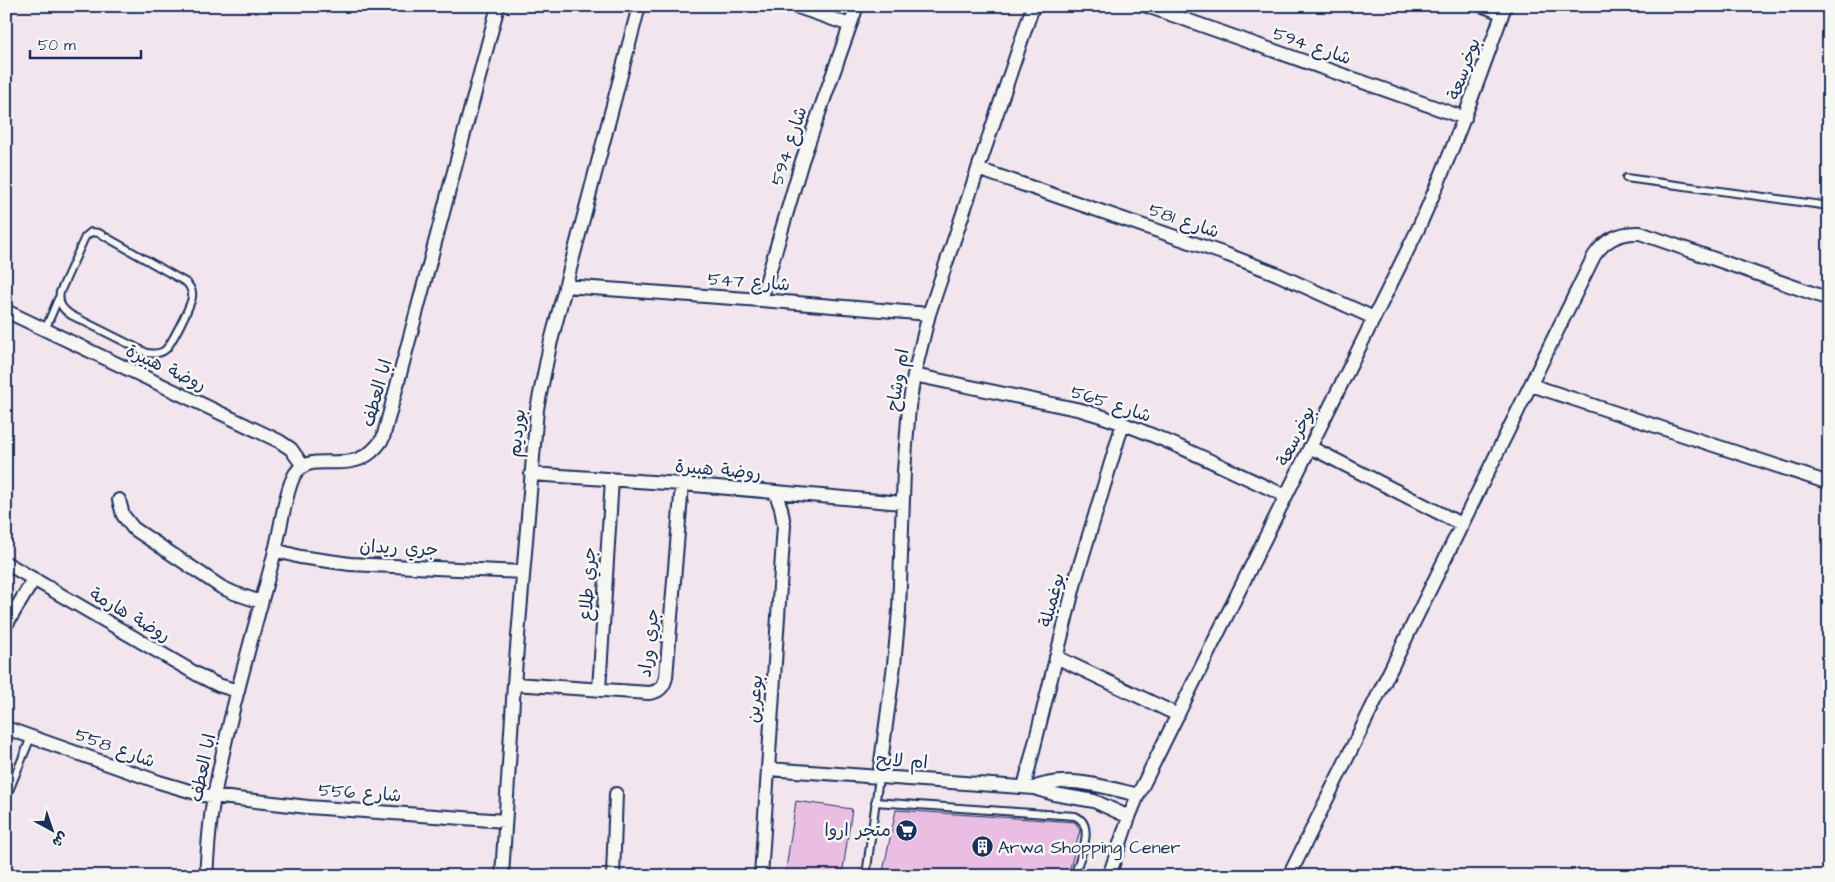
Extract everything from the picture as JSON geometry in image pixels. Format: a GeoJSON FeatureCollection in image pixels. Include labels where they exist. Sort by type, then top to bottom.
{"type":"FeatureCollection","features":[{"type":"Feature","properties":{"kind":"street","name":"ابا العطف"},"geometry":{"type":"LineString","coordinates":[[206,876],[214,796],[238,691],[291,481],[303,466],[318,462],[346,463],[354,461],[371,453],[383,438],[498,6]]}},
{"type":"Feature","properties":{"kind":"street","name":"بورديم"},"geometry":{"type":"LineString","coordinates":[[502,876],[514,684],[537,410],[550,345],[639,6]]}},
{"type":"Feature","properties":{"kind":"street"},"geometry":{"type":"LineString","coordinates":[[795,6],[850,25]]}},
{"type":"Feature","properties":{"kind":"street","name":"شارع 594"},"geometry":{"type":"LineString","coordinates":[[761,300],[802,161],[857,6]]}},
{"type":"Feature","properties":{"kind":"street","name":"ام وشاح"},"geometry":{"type":"LineString","coordinates":[[879,777],[894,665],[901,566],[902,503],[907,431],[914,375],[929,314],[1033,6]]}},
{"type":"Feature","properties":{"kind":"street","name":"شارع 594"},"geometry":{"type":"LineString","coordinates":[[1146,6],[1465,118]]}},
{"type":"Feature","properties":{"kind":"street","name":"بوخرسعة"},"geometry":{"type":"LineString","coordinates":[[1112,875],[1129,817],[1138,795],[1422,221],[1465,118],[1503,11]]}},
{"type":"Feature","properties":{"kind":"street","name":"شارع 581"},"geometry":{"type":"LineString","coordinates":[[978,169],[1228,255],[1277,274],[1374,318]]}},
{"type":"Feature","properties":{"kind":"street"},"geometry":{"type":"LineString","coordinates":[[1289,876],[1461,524],[1600,247],[1618,235],[1640,233],[1829,299]]}},
{"type":"Feature","properties":{"kind":"street","name":"شارع 547"},"geometry":{"type":"LineString","coordinates":[[565,286],[929,314]]}},
{"type":"Feature","properties":{"kind":"street","name":"روضة هبيرة"},"geometry":{"type":"LineString","coordinates":[[6,311],[279,441],[291,449],[303,466]]}},
{"type":"Feature","properties":{"kind":"street","name":"شارع 565"},"geometry":{"type":"LineString","coordinates":[[914,375],[1081,410],[1122,423],[1286,496]]}},
{"type":"Feature","properties":{"kind":"street"},"geometry":{"type":"LineString","coordinates":[[1531,385],[1829,483]]}},
{"type":"Feature","properties":{"kind":"street","name":"بوغميلة"},"geometry":{"type":"LineString","coordinates":[[1029,788],[1056,657],[1076,578],[1122,423]]}},
{"type":"Feature","properties":{"kind":"street"},"geometry":{"type":"LineString","coordinates":[[1310,447],[1461,524]]}},
{"type":"Feature","properties":{"kind":"street","name":"روضة هبيرة"},"geometry":{"type":"LineString","coordinates":[[531,474],[682,484],[902,503]]}},
{"type":"Feature","properties":{"kind":"street","name":"جري طلاع"},"geometry":{"type":"LineString","coordinates":[[599,690],[612,480]]}},
{"type":"Feature","properties":{"kind":"street","name":"جري وراد"},"geometry":{"type":"LineString","coordinates":[[514,684],[649,693],[659,690],[665,682],[682,484]]}},
{"type":"Feature","properties":{"kind":"street","name":"بوعرين"},"geometry":{"type":"LineString","coordinates":[[761,876],[784,525],[781,508],[775,492]]}},
{"type":"Feature","properties":{"kind":"street","name":"بوعرين"},"geometry":{"type":"LineString","coordinates":[[784,525],[797,494]]}},
{"type":"Feature","properties":{"kind":"street"},"geometry":{"type":"LineString","coordinates":[[119,500],[123,515],[133,528],[221,587],[261,602]]}},
{"type":"Feature","properties":{"kind":"street","name":"جري ريدان"},"geometry":{"type":"LineString","coordinates":[[275,550],[300,557],[350,564],[523,572]]}},
{"type":"Feature","properties":{"kind":"street","name":"روضة هارمة"},"geometry":{"type":"LineString","coordinates":[[6,562],[200,676],[218,685],[238,691]]}},
{"type":"Feature","properties":{"kind":"street"},"geometry":{"type":"LineString","coordinates":[[6,625],[34,578]]}},
{"type":"Feature","properties":{"kind":"street"},"geometry":{"type":"LineString","coordinates":[[1056,657],[1178,715]]}},
{"type":"Feature","properties":{"kind":"street","name":"شارع 558"},"geometry":{"type":"LineString","coordinates":[[6,728],[173,787],[214,796]]}},
{"type":"Feature","properties":{"kind":"street","name":"ام لايح"},"geometry":{"type":"LineString","coordinates":[[768,770],[1029,788],[1094,801],[1129,817]]}},
{"type":"Feature","properties":{"kind":"street","name":"ام لايح"},"geometry":{"type":"LineString","coordinates":[[1029,788],[1049,783],[1082,783],[1138,795]]}},
{"type":"Feature","properties":{"kind":"street"},"geometry":{"type":"LineString","coordinates":[[613,876],[616,794]]}},
{"type":"Feature","properties":{"kind":"street","name":"شارع 556"},"geometry":{"type":"LineString","coordinates":[[214,796],[308,808],[505,820]]}},
{"type":"Feature","properties":{"kind":"lane"},"geometry":{"type":"LineString","coordinates":[[1475,6],[1503,11]]}},
{"type":"Feature","properties":{"kind":"lane"},"geometry":{"type":"LineString","coordinates":[[1626,178],[1829,206]]}},
{"type":"Feature","properties":{"kind":"lane"},"geometry":{"type":"LineString","coordinates":[[45,330],[62,288],[87,234],[95,232],[187,283],[192,292],[190,302],[171,343],[164,351],[153,354],[147,353],[66,312],[62,307],[59,297]]}},
{"type":"Feature","properties":{"kind":"lane"},"geometry":{"type":"LineString","coordinates":[[6,798],[31,737]]}},
{"type":"Feature","properties":{"kind":"lane"},"geometry":{"type":"LineString","coordinates":[[866,876],[879,777]]}},
{"type":"Feature","properties":{"kind":"lane"},"geometry":{"type":"LineString","coordinates":[[875,802],[1075,816],[1084,821],[1087,830],[1074,876]]}},
{"type":"Feature","properties":{"kind":"building"},"geometry":{"type":"Polygon","coordinates":[[[796,801],[852,809],[842,876],[785,876],[796,801]]]}},
{"type":"Feature","properties":{"kind":"building","name":"Arwa Shopping Cener"},"geometry":{"type":"Polygon","coordinates":[[[896,810],[1075,822],[1080,830],[1068,876],[959,876],[943,872],[942,876],[882,876],[896,810]]]}},
{"type":"Feature","properties":{"kind":"place","name":"متجر اروا"},"geometry":{"type":"Point","coordinates":[907,830]}},
{"type":"Feature","properties":{"kind":"place","name":"Arwa Shopping Cener"},"geometry":{"type":"Point","coordinates":[982,847]}}]}
